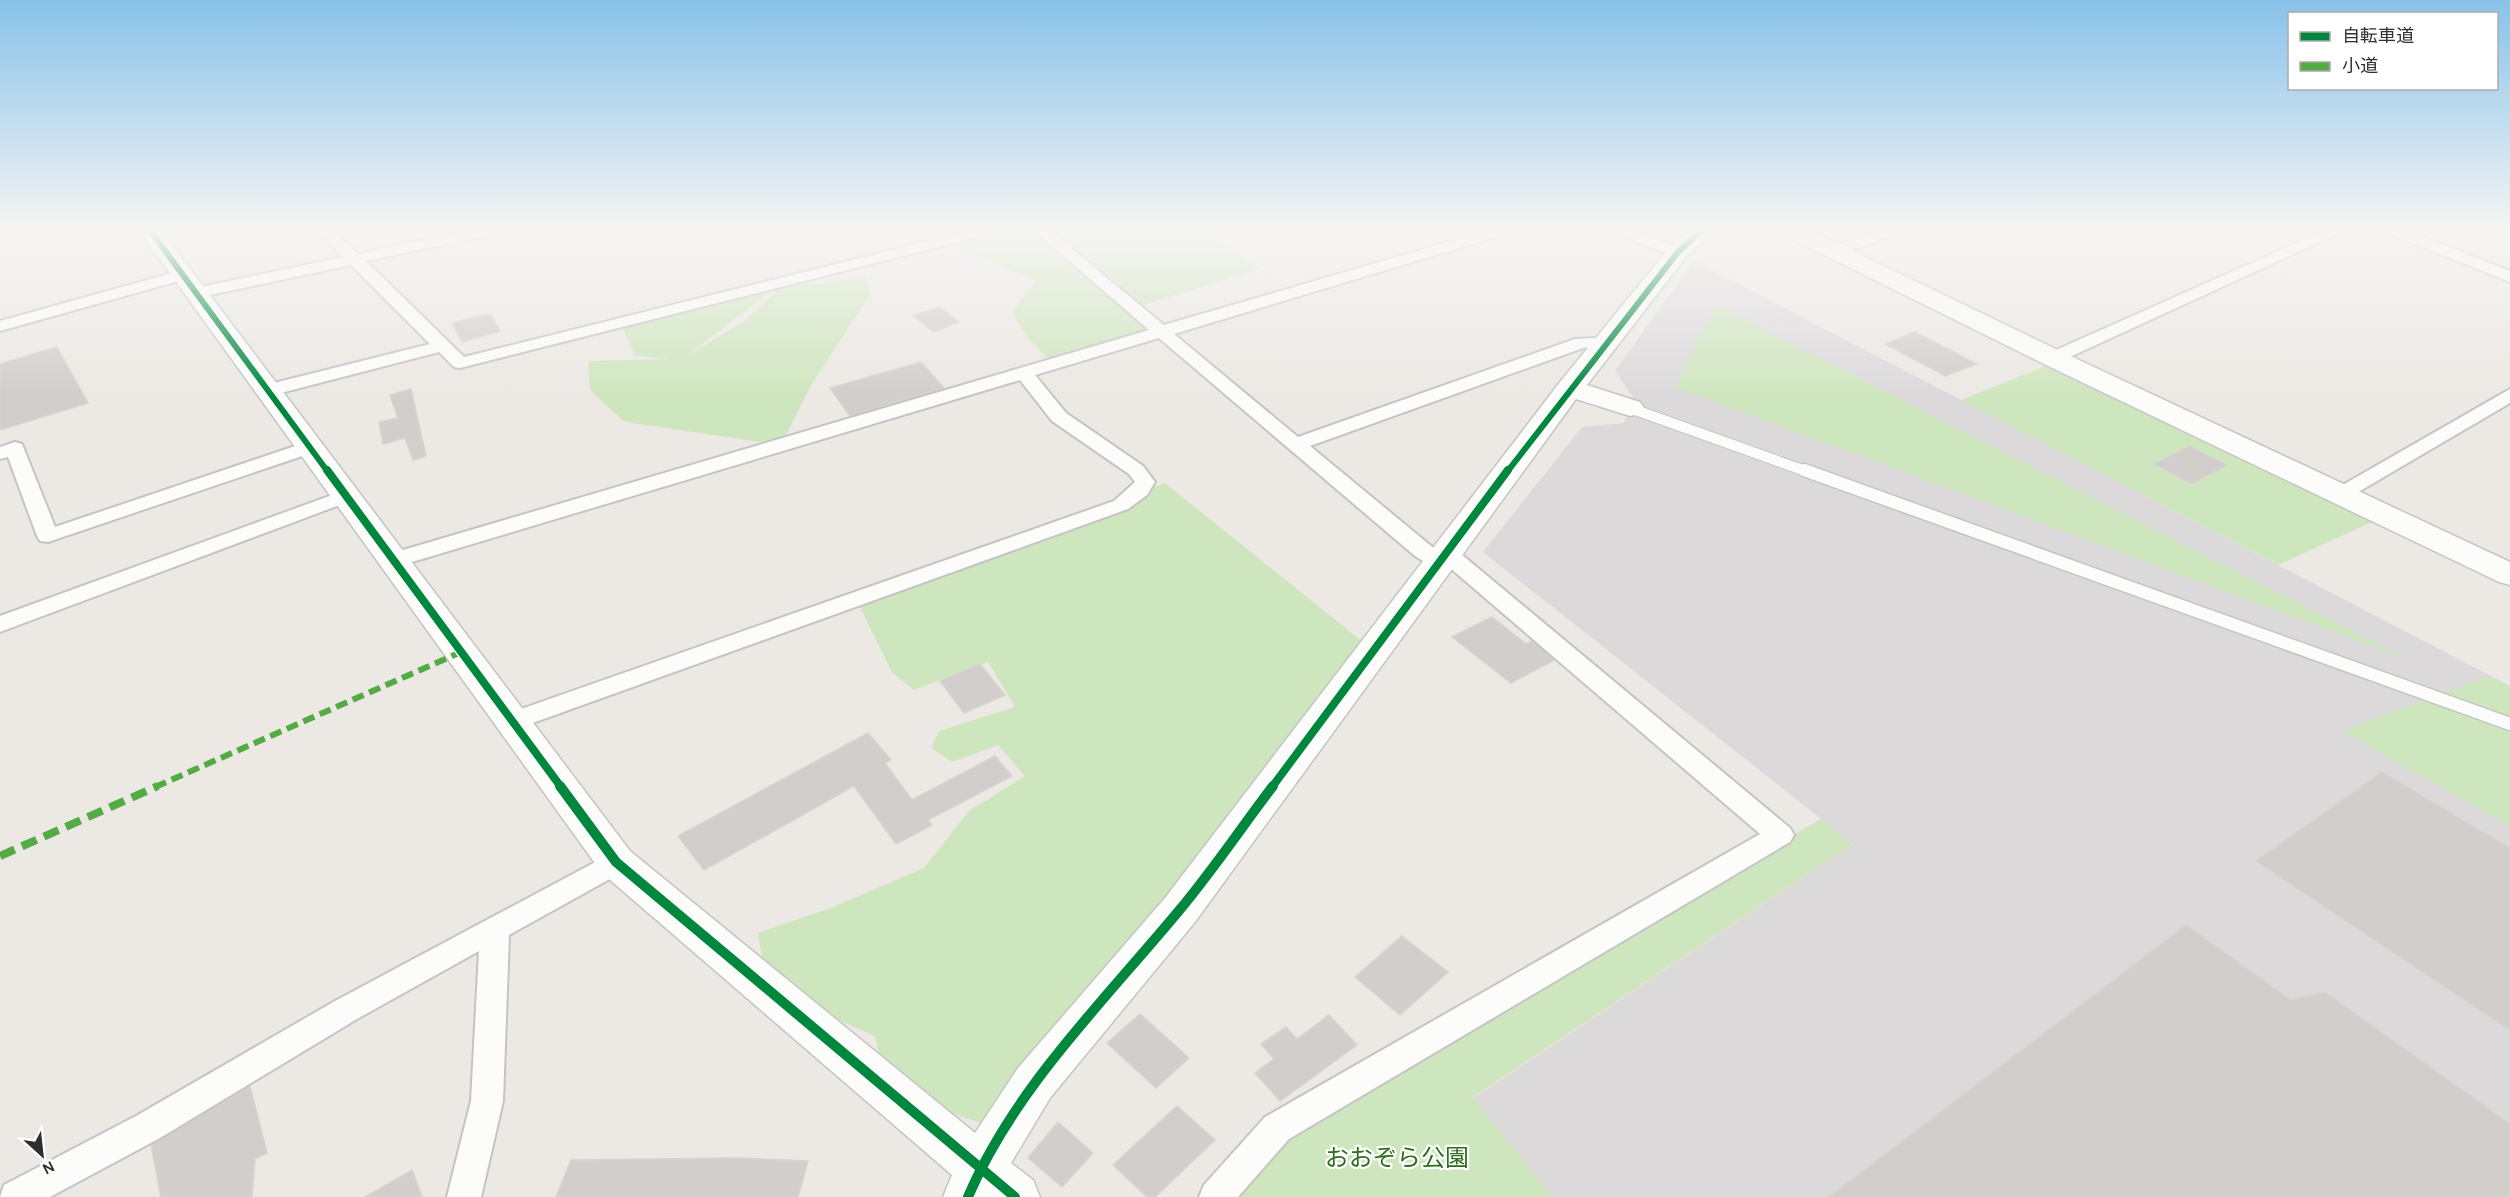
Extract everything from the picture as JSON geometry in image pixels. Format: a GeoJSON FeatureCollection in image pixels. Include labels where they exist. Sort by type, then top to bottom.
{"type":"FeatureCollection","features":[{"type":"Feature","properties":{"kind":"street"},"geometry":{"type":"LineString","coordinates":[[0,327],[186,285]]}},
{"type":"Feature","properties":{"kind":"street"},"geometry":{"type":"LineString","coordinates":[[191,285],[616,862],[974,1183],[1015,1197]]}},
{"type":"Feature","properties":{"kind":"street"},"geometry":{"type":"LineString","coordinates":[[380,285],[460,363],[771,285]]}},
{"type":"Feature","properties":{"kind":"street"},"geometry":{"type":"LineString","coordinates":[[1106,285],[1423,551],[1444,558],[1780,835],[1277,1128],[1216,1197]]}},
{"type":"Feature","properties":{"kind":"street"},"geometry":{"type":"LineString","coordinates":[[394,560],[1320,285]]}},
{"type":"Feature","properties":{"kind":"street"},"geometry":{"type":"LineString","coordinates":[[974,1183],[1034,1083],[1180,910],[1570,388],[1652,285]]}},
{"type":"Feature","properties":{"kind":"street"},"geometry":{"type":"LineString","coordinates":[[1904,285],[2510,575]]}},
{"type":"Feature","properties":{"kind":"street"},"geometry":{"type":"LineString","coordinates":[[2053,358],[2216,285]]}},
{"type":"Feature","properties":{"kind":"street"},"geometry":{"type":"LineString","coordinates":[[1296,444],[1581,343],[1607,341]]}},
{"type":"Feature","properties":{"kind":"street"},"geometry":{"type":"LineString","coordinates":[[269,390],[442,346]]}},
{"type":"Feature","properties":{"kind":"street"},"geometry":{"type":"LineString","coordinates":[[513,721],[1121,505],[1140,490],[1145,482],[1136,470],[1059,417],[1024,373]]}},
{"type":"Feature","properties":{"kind":"street"},"geometry":{"type":"LineString","coordinates":[[1570,388],[1630,408]]}},
{"type":"Feature","properties":{"kind":"street"},"geometry":{"type":"LineString","coordinates":[[2341,494],[2510,395]]}},
{"type":"Feature","properties":{"kind":"street"},"geometry":{"type":"LineString","coordinates":[[0,453],[15,448],[48,536],[310,447]]}},
{"type":"Feature","properties":{"kind":"street"},"geometry":{"type":"LineString","coordinates":[[0,624],[346,496]]}},
{"type":"Feature","properties":{"kind":"street"},"geometry":{"type":"LineString","coordinates":[[16,1197],[148,1126],[346,1010],[616,862]]}},
{"type":"Feature","properties":{"kind":"street"},"geometry":{"type":"LineString","coordinates":[[464,1197],[487,1101],[495,928]]}},
{"type":"Feature","properties":{"kind":"lane"},"geometry":{"type":"LineString","coordinates":[[1630,408],[2510,724]]}},
{"type":"Feature","properties":{"kind":"shaded area"},"geometry":{"type":"Polygon","coordinates":[[[1677,285],[1740,285],[2510,686],[2510,1197],[1552,1197],[1473,1098],[1853,844],[1483,552],[1582,427],[1624,423],[1634,398],[1615,371],[1677,285]]]}},
{"type":"Feature","properties":{"kind":"green space"},"geometry":{"type":"Polygon","coordinates":[[[783,285],[868,285],[870,295],[811,385],[781,445],[632,423],[622,420],[590,390],[588,361],[671,359],[635,356],[622,326],[778,286],[688,355],[743,322],[783,285]]]}},
{"type":"Feature","properties":{"kind":"green space"},"geometry":{"type":"Polygon","coordinates":[[[1033,285],[1095,285],[1152,330],[1054,365],[1027,337],[1012,312],[1033,285]]]}},
{"type":"Feature","properties":{"kind":"green space"},"geometry":{"type":"Polygon","coordinates":[[[1118,285],[1208,285],[1143,305],[1118,285]]]}},
{"type":"Feature","properties":{"kind":"green space"},"geometry":{"type":"Polygon","coordinates":[[[1716,305],[2407,659],[1675,387],[1716,305]]]}},
{"type":"Feature","properties":{"kind":"green space"},"geometry":{"type":"Polygon","coordinates":[[[2051,364],[2379,519],[2278,565],[1961,400],[2051,364]]]}},
{"type":"Feature","properties":{"kind":"green space"},"geometry":{"type":"Polygon","coordinates":[[[1165,483],[1374,651],[1003,1131],[887,1090],[875,1036],[767,989],[758,933],[833,907],[924,868],[969,811],[1025,776],[998,745],[952,762],[931,748],[939,731],[1015,707],[988,662],[914,690],[892,672],[853,593],[917,577],[1165,483]]]}},
{"type":"Feature","properties":{"kind":"green space"},"geometry":{"type":"Polygon","coordinates":[[[2490,676],[2510,686],[2510,826],[2342,731],[2490,676]]]}},
{"type":"Feature","properties":{"kind":"green space","name":"おおぞら公園"},"geometry":{"type":"Polygon","coordinates":[[[1821,819],[1853,844],[1473,1097],[1552,1197],[1233,1197],[1299,1114],[1821,819]]]}},
{"type":"Feature","properties":{"kind":"building"},"geometry":{"type":"Polygon","coordinates":[[[940,307],[959,322],[933,332],[913,315],[940,307]]]}},
{"type":"Feature","properties":{"kind":"building"},"geometry":{"type":"Polygon","coordinates":[[[491,315],[500,331],[462,342],[452,323],[491,315]]]}},
{"type":"Feature","properties":{"kind":"building"},"geometry":{"type":"Polygon","coordinates":[[[1915,332],[1977,364],[1945,376],[1885,344],[1915,332]]]}},
{"type":"Feature","properties":{"kind":"building"},"geometry":{"type":"Polygon","coordinates":[[[57,347],[88,403],[0,430],[0,364],[57,347]]]}},
{"type":"Feature","properties":{"kind":"building"},"geometry":{"type":"Polygon","coordinates":[[[921,362],[944,388],[850,416],[830,388],[921,362]]]}},
{"type":"Feature","properties":{"kind":"building"},"geometry":{"type":"Polygon","coordinates":[[[411,389],[426,456],[413,460],[405,438],[383,444],[379,422],[398,418],[390,395],[411,389]]]}},
{"type":"Feature","properties":{"kind":"building"},"geometry":{"type":"Polygon","coordinates":[[[2189,446],[2227,465],[2192,484],[2154,464],[2189,446]]]}},
{"type":"Feature","properties":{"kind":"building"},"geometry":{"type":"Polygon","coordinates":[[[1492,617],[1526,644],[1532,641],[1554,660],[1511,683],[1452,637],[1492,617]]]}},
{"type":"Feature","properties":{"kind":"building"},"geometry":{"type":"Polygon","coordinates":[[[980,664],[1005,695],[964,713],[940,681],[980,664]]]}},
{"type":"Feature","properties":{"kind":"building"},"geometry":{"type":"Polygon","coordinates":[[[868,733],[891,760],[885,763],[912,800],[995,756],[1012,776],[928,820],[932,825],[896,844],[854,786],[704,870],[678,836],[868,733]]]}},
{"type":"Feature","properties":{"kind":"building"},"geometry":{"type":"Polygon","coordinates":[[[2382,772],[2510,848],[2510,1030],[2256,861],[2382,772]]]}},
{"type":"Feature","properties":{"kind":"building"},"geometry":{"type":"Polygon","coordinates":[[[2186,925],[2291,1000],[2325,992],[2510,1124],[2510,1197],[1829,1197],[2186,925]]]}},
{"type":"Feature","properties":{"kind":"building"},"geometry":{"type":"Polygon","coordinates":[[[1402,936],[1448,972],[1400,1015],[1355,977],[1402,936]]]}},
{"type":"Feature","properties":{"kind":"building"},"geometry":{"type":"Polygon","coordinates":[[[1140,1014],[1189,1058],[1156,1088],[1107,1043],[1140,1014]]]}},
{"type":"Feature","properties":{"kind":"building"},"geometry":{"type":"Polygon","coordinates":[[[1329,1015],[1357,1045],[1280,1101],[1255,1073],[1274,1059],[1261,1044],[1286,1027],[1297,1039],[1329,1015]]]}},
{"type":"Feature","properties":{"kind":"building"},"geometry":{"type":"Polygon","coordinates":[[[250,1086],[267,1153],[255,1159],[252,1197],[161,1197],[151,1145],[250,1086]]]}},
{"type":"Feature","properties":{"kind":"building"},"geometry":{"type":"Polygon","coordinates":[[[1177,1106],[1215,1140],[1155,1197],[1147,1197],[1113,1165],[1177,1106]]]}},
{"type":"Feature","properties":{"kind":"building"},"geometry":{"type":"Polygon","coordinates":[[[1058,1122],[1093,1153],[1062,1187],[1028,1158],[1058,1122]]]}},
{"type":"Feature","properties":{"kind":"building"},"geometry":{"type":"Polygon","coordinates":[[[738,1158],[808,1161],[798,1197],[556,1197],[571,1160],[738,1158]]]}},
{"type":"Feature","properties":{"kind":"building"},"geometry":{"type":"Polygon","coordinates":[[[412,1170],[422,1197],[365,1197],[412,1170]]]}},
{"type":"Feature","properties":{"kind":"marked path"},"geometry":{"type":"LineString","coordinates":[[0,856],[461,652]]}},
{"type":"Feature","properties":{"kind":"cycle path"},"geometry":{"type":"LineString","coordinates":[[190,285],[616,862],[1015,1197]]}},
{"type":"Feature","properties":{"kind":"cycle path"},"geometry":{"type":"LineString","coordinates":[[968,1197],[980,1169],[1034,1083],[1180,910],[1570,388],[1652,285]]}}]}
